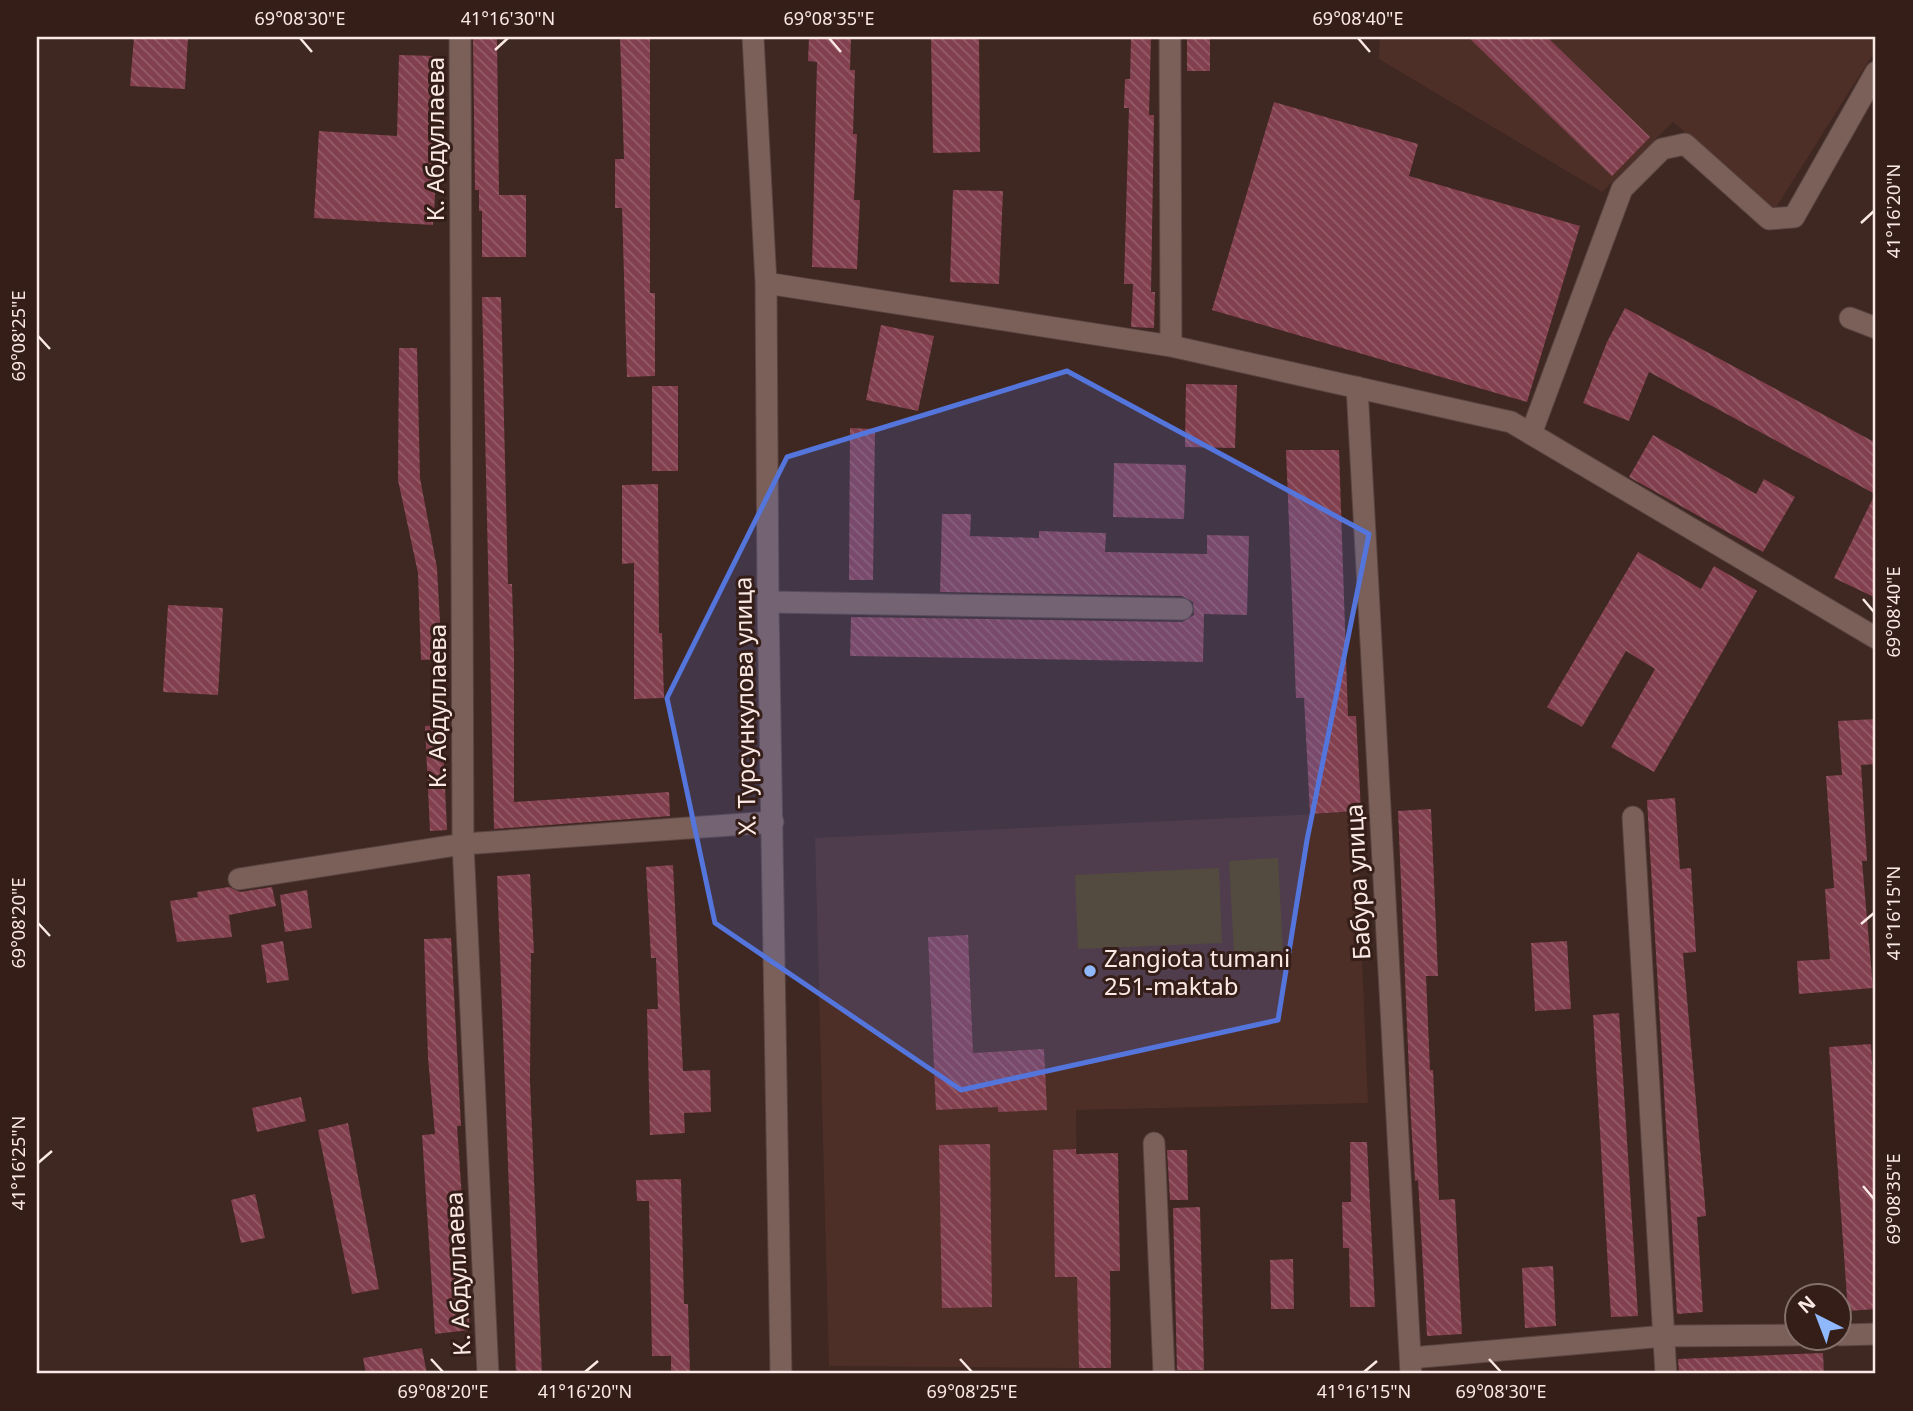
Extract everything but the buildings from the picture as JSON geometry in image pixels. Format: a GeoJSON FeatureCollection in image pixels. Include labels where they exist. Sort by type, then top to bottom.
{"type":"FeatureCollection","features":[{"type":"Feature","properties":{"kind":"street","name":"К. Абдуллаева"},"geometry":{"type":"LineString","coordinates":[[460,37],[463,844],[488,1374]]}},
{"type":"Feature","properties":{"kind":"street","name":"Х. Турсункулова улица"},"geometry":{"type":"LineString","coordinates":[[753,37],[766,283],[768,601],[781,1374]]}},
{"type":"Feature","properties":{"kind":"street"},"geometry":{"type":"LineString","coordinates":[[1170,37],[1171,346]]}},
{"type":"Feature","properties":{"kind":"street"},"geometry":{"type":"LineString","coordinates":[[1531,434],[1622,190],[1662,149],[1685,144],[1769,219],[1794,217],[1876,72]]}},
{"type":"Feature","properties":{"kind":"street"},"geometry":{"type":"LineString","coordinates":[[766,283],[1171,346],[1511,422],[1876,638]]}},
{"type":"Feature","properties":{"kind":"street"},"geometry":{"type":"LineString","coordinates":[[1850,318],[1876,328]]}},
{"type":"Feature","properties":{"kind":"street","name":"Бабура улица"},"geometry":{"type":"LineString","coordinates":[[1357,387],[1410,1366]]}},
{"type":"Feature","properties":{"kind":"street"},"geometry":{"type":"LineString","coordinates":[[768,601],[1182,609]]}},
{"type":"Feature","properties":{"kind":"street"},"geometry":{"type":"LineString","coordinates":[[1633,817],[1666,1374]]}},
{"type":"Feature","properties":{"kind":"street"},"geometry":{"type":"LineString","coordinates":[[239,879],[463,844],[773,822]]}},
{"type":"Feature","properties":{"kind":"street"},"geometry":{"type":"LineString","coordinates":[[1154,1143],[1164,1374]]}},
{"type":"Feature","properties":{"kind":"street"},"geometry":{"type":"LineString","coordinates":[[1854,1335],[1876,1334]]}},
{"type":"Feature","properties":{"kind":"street"},"geometry":{"type":"LineString","coordinates":[[1410,1366],[1665,1336],[1784,1335]]}},
{"type":"Feature","properties":{"kind":"highlighted area"},"geometry":{"type":"Polygon","coordinates":[[[1067,371],[1369,534],[1307,840],[1278,1020],[961,1090],[715,923],[667,698],[787,457],[1067,371]]]}},
{"type":"Feature","properties":{"kind":"shaded area"},"geometry":{"type":"Polygon","coordinates":[[[1380,37],[1876,37],[1876,49],[1775,209],[1673,122],[1602,192],[1379,59],[1380,37]]]}},
{"type":"Feature","properties":{"kind":"shaded area","name":"Zangiota tumani 251-maktab"},"geometry":{"type":"Polygon","coordinates":[[[1356,812],[1368,1103],[1076,1110],[1079,1368],[829,1366],[815,838],[1356,812]]]}},
{"type":"Feature","properties":{"kind":"shaded area"},"geometry":{"type":"Polygon","coordinates":[[[1278,858],[1283,951],[1234,953],[1229,861],[1278,858]]]}},
{"type":"Feature","properties":{"kind":"shaded area"},"geometry":{"type":"Polygon","coordinates":[[[1219,868],[1222,943],[1078,949],[1075,875],[1219,868]]]}},
{"type":"Feature","properties":{"kind":"place","name":"Zangiota tumani 251-maktab"},"geometry":{"type":"Point","coordinates":[1090,971]}}]}
